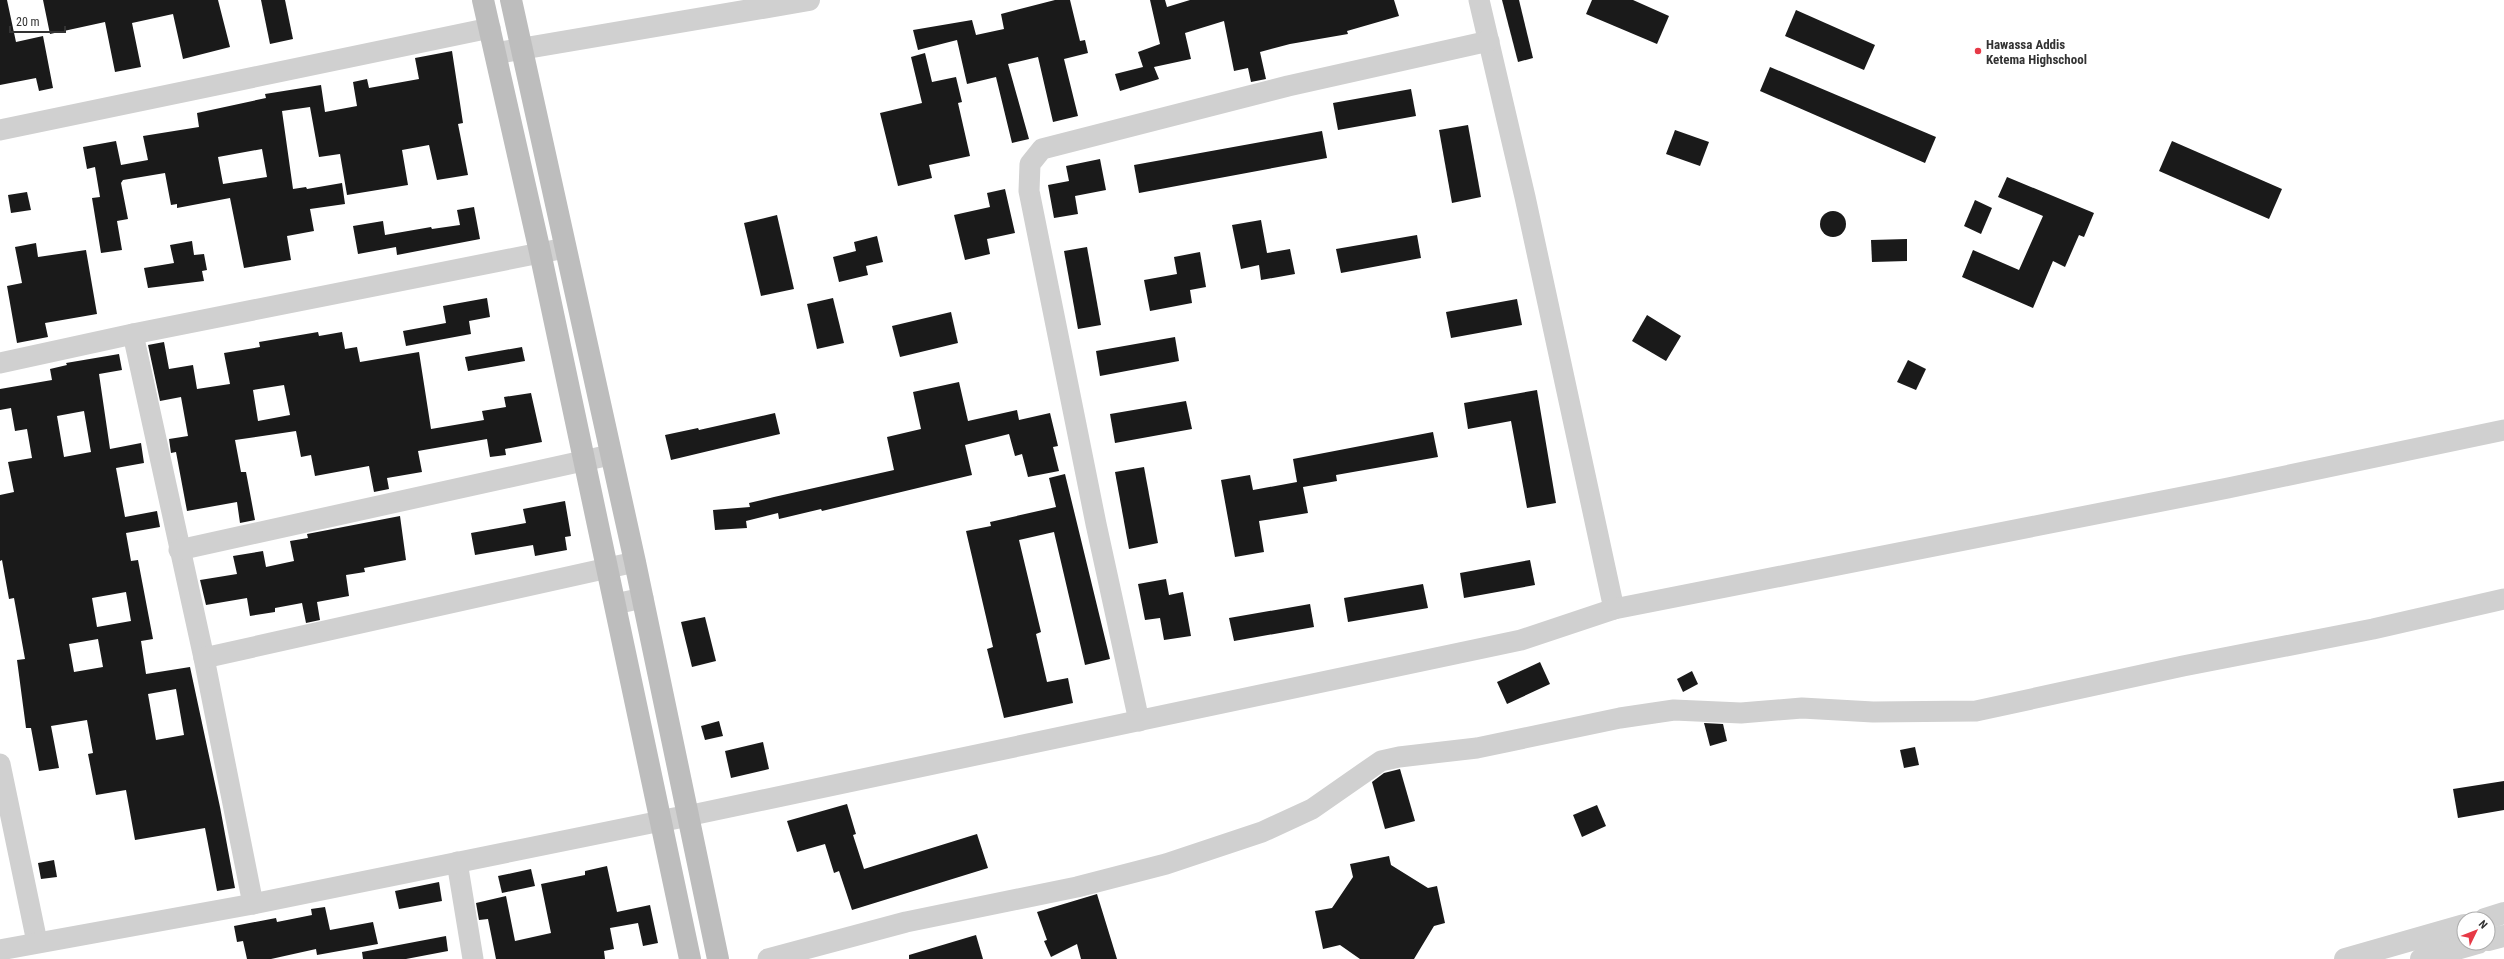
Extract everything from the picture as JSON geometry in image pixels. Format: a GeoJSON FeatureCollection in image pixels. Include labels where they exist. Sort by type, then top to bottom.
{"type":"FeatureCollection","features":[{"type":"Feature","properties":{"kind":"main road"},"geometry":{"type":"LineString","coordinates":[[483,0],[497,53],[540,252],[690,959]]}},
{"type":"Feature","properties":{"kind":"main road"},"geometry":{"type":"LineString","coordinates":[[511,0],[610,455],[643,598],[687,816],[718,959]]}},
{"type":"Feature","properties":{"kind":"street"},"geometry":{"type":"LineString","coordinates":[[497,53],[809,0]]}},
{"type":"Feature","properties":{"kind":"street"},"geometry":{"type":"LineString","coordinates":[[1479,0],[1614,609]]}},
{"type":"Feature","properties":{"kind":"street"},"geometry":{"type":"LineString","coordinates":[[0,130],[490,28]]}},
{"type":"Feature","properties":{"kind":"street"},"geometry":{"type":"LineString","coordinates":[[1139,721],[1096,524],[1029,190],[1030,164],[1042,149],[1288,86],[1489,41]]}},
{"type":"Feature","properties":{"kind":"street"},"geometry":{"type":"LineString","coordinates":[[0,363],[133,334],[565,248]]}},
{"type":"Feature","properties":{"kind":"street"},"geometry":{"type":"LineString","coordinates":[[133,334],[179,550],[204,658],[253,904]]}},
{"type":"Feature","properties":{"kind":"street"},"geometry":{"type":"LineString","coordinates":[[0,950],[37,942],[253,904],[687,816],[1521,640],[1614,609],[2228,488],[2504,430]]}},
{"type":"Feature","properties":{"kind":"street"},"geometry":{"type":"LineString","coordinates":[[179,550],[610,455]]}},
{"type":"Feature","properties":{"kind":"street"},"geometry":{"type":"LineString","coordinates":[[204,658],[635,562]]}},
{"type":"Feature","properties":{"kind":"street"},"geometry":{"type":"LineString","coordinates":[[615,604],[643,598]]}},
{"type":"Feature","properties":{"kind":"street"},"geometry":{"type":"LineString","coordinates":[[768,959],[906,922],[1077,887],[1166,864],[1262,832],[1312,809],[1365,770],[1381,761],[1393,758],[1476,748],[1620,718],[1674,710],[1740,713],[1802,708],[1873,712],[1976,711],[2183,666],[2373,629],[2504,599]]}},
{"type":"Feature","properties":{"kind":"street"},"geometry":{"type":"LineString","coordinates":[[0,764],[37,942]]}},
{"type":"Feature","properties":{"kind":"street"},"geometry":{"type":"LineString","coordinates":[[457,862],[473,959]]}},
{"type":"Feature","properties":{"kind":"street"},"geometry":{"type":"LineString","coordinates":[[2345,959],[2456,927]]}},
{"type":"Feature","properties":{"kind":"street"},"geometry":{"type":"LineString","coordinates":[[2421,959],[2456,950]]}},
{"type":"Feature","properties":{"kind":"building"},"geometry":{"type":"Polygon","coordinates":[[[0,0],[7,0],[16,42],[43,36],[53,88],[39,91],[36,78],[0,85],[0,0]]]}},
{"type":"Feature","properties":{"kind":"building"},"geometry":{"type":"Polygon","coordinates":[[[43,0],[218,0],[230,47],[183,59],[173,14],[132,23],[141,67],[115,72],[105,22],[50,34],[43,0]]]}},
{"type":"Feature","properties":{"kind":"building"},"geometry":{"type":"Polygon","coordinates":[[[261,0],[285,0],[293,39],[270,44],[261,0]]]}},
{"type":"Feature","properties":{"kind":"building"},"geometry":{"type":"Polygon","coordinates":[[[1055,0],[1070,0],[1080,41],[1085,40],[1088,53],[1064,59],[1078,116],[1053,122],[1038,57],[1008,64],[1029,139],[1012,143],[996,77],[967,84],[957,40],[918,50],[913,30],[972,20],[976,35],[1004,29],[1001,14],[1055,0]]]}},
{"type":"Feature","properties":{"kind":"building"},"geometry":{"type":"Polygon","coordinates":[[[1150,0],[1165,0],[1167,7],[1190,0],[1394,0],[1399,16],[1347,31],[1348,34],[1290,44],[1260,52],[1266,79],[1251,82],[1248,68],[1234,71],[1224,21],[1185,33],[1191,59],[1154,67],[1159,79],[1120,91],[1115,74],[1143,67],[1138,52],[1160,44],[1150,0]]]}},
{"type":"Feature","properties":{"kind":"building"},"geometry":{"type":"Polygon","coordinates":[[[1502,0],[1519,0],[1533,58],[1518,62],[1502,0]]]}},
{"type":"Feature","properties":{"kind":"building"},"geometry":{"type":"Polygon","coordinates":[[[1592,0],[1633,0],[1669,16],[1657,44],[1586,14],[1592,0]]]}},
{"type":"Feature","properties":{"kind":"building"},"geometry":{"type":"Polygon","coordinates":[[[1796,10],[1875,45],[1864,70],[1785,36],[1796,10]]]}},
{"type":"Feature","properties":{"kind":"building"},"geometry":{"type":"Polygon","coordinates":[[[452,51],[463,123],[458,124],[468,175],[437,180],[429,145],[402,150],[408,185],[347,195],[340,154],[319,157],[310,107],[282,111],[293,189],[306,187],[307,189],[342,183],[345,204],[310,209],[314,231],[287,236],[291,260],[244,268],[230,198],[177,208],[177,204],[171,205],[165,173],[123,180],[121,183],[128,219],[117,221],[122,250],[101,253],[92,198],[100,197],[95,167],[87,169],[83,147],[116,141],[121,165],[148,160],[143,136],[199,127],[197,113],[266,98],[265,94],[321,85],[325,112],[357,106],[353,82],[367,79],[369,88],[419,79],[415,58],[452,51]],[[262,149],[218,157],[223,184],[267,177],[262,149]]]}},
{"type":"Feature","properties":{"kind":"building"},"geometry":{"type":"Polygon","coordinates":[[[925,53],[932,82],[956,77],[962,102],[958,103],[970,156],[929,165],[932,178],[898,186],[880,113],[922,103],[911,57],[925,53]]]}},
{"type":"Feature","properties":{"kind":"building"},"geometry":{"type":"Polygon","coordinates":[[[1770,67],[1936,137],[1925,163],[1760,91],[1770,67]]]}},
{"type":"Feature","properties":{"kind":"building"},"geometry":{"type":"Polygon","coordinates":[[[1411,89],[1416,116],[1338,130],[1333,103],[1411,89]]]}},
{"type":"Feature","properties":{"kind":"building"},"geometry":{"type":"Polygon","coordinates":[[[1468,125],[1481,197],[1452,203],[1439,130],[1468,125]]]}},
{"type":"Feature","properties":{"kind":"building"},"geometry":{"type":"Polygon","coordinates":[[[1675,130],[1709,142],[1700,166],[1666,154],[1675,130]]]}},
{"type":"Feature","properties":{"kind":"building"},"geometry":{"type":"Polygon","coordinates":[[[1322,131],[1327,158],[1139,193],[1134,165],[1322,131]]]}},
{"type":"Feature","properties":{"kind":"building"},"geometry":{"type":"Polygon","coordinates":[[[2172,141],[2282,189],[2269,219],[2159,171],[2172,141]]]}},
{"type":"Feature","properties":{"kind":"building"},"geometry":{"type":"Polygon","coordinates":[[[1100,159],[1106,190],[1075,196],[1078,214],[1054,218],[1048,185],[1069,181],[1066,166],[1100,159]]]}},
{"type":"Feature","properties":{"kind":"building"},"geometry":{"type":"Polygon","coordinates":[[[2007,177],[2094,213],[2084,237],[2079,235],[2065,267],[2053,261],[2033,308],[1962,277],[1973,250],[2019,270],[2043,216],[1998,197],[2007,177]]]}},
{"type":"Feature","properties":{"kind":"building"},"geometry":{"type":"Polygon","coordinates":[[[1005,189],[1015,233],[987,239],[990,254],[965,260],[954,215],[990,207],[987,193],[1005,189]]]}},
{"type":"Feature","properties":{"kind":"building"},"geometry":{"type":"Polygon","coordinates":[[[27,192],[31,210],[11,213],[8,195],[27,192]]]}},
{"type":"Feature","properties":{"kind":"building"},"geometry":{"type":"Polygon","coordinates":[[[1975,200],[1992,208],[1981,234],[1964,226],[1975,200]]]}},
{"type":"Feature","properties":{"kind":"building"},"geometry":{"type":"Polygon","coordinates":[[[474,207],[480,239],[397,255],[396,247],[358,254],[353,226],[383,221],[385,235],[431,227],[432,229],[460,225],[457,210],[474,207]]]}},
{"type":"Feature","properties":{"kind":"building"},"geometry":{"type":"Polygon","coordinates":[[[1833,211],[1842,215],[1846,224],[1842,233],[1833,237],[1824,233],[1820,224],[1824,215],[1833,211]]]}},
{"type":"Feature","properties":{"kind":"building"},"geometry":{"type":"Polygon","coordinates":[[[777,215],[794,289],[761,296],[744,223],[777,215]]]}},
{"type":"Feature","properties":{"kind":"building"},"geometry":{"type":"Polygon","coordinates":[[[1261,220],[1267,253],[1290,249],[1295,274],[1261,280],[1259,265],[1241,269],[1232,225],[1261,220]]]}},
{"type":"Feature","properties":{"kind":"building"},"geometry":{"type":"Polygon","coordinates":[[[1417,235],[1421,258],[1341,273],[1336,249],[1417,235]]]}},
{"type":"Feature","properties":{"kind":"building"},"geometry":{"type":"Polygon","coordinates":[[[877,236],[883,262],[866,266],[868,275],[839,282],[833,257],[856,251],[854,242],[877,236]]]}},
{"type":"Feature","properties":{"kind":"building"},"geometry":{"type":"Polygon","coordinates":[[[1907,239],[1907,261],[1872,262],[1871,240],[1907,239]]]}},
{"type":"Feature","properties":{"kind":"building"},"geometry":{"type":"Polygon","coordinates":[[[192,241],[194,255],[204,254],[207,270],[202,271],[204,281],[148,288],[144,268],[174,263],[170,245],[192,241]]]}},
{"type":"Feature","properties":{"kind":"building"},"geometry":{"type":"Polygon","coordinates":[[[36,243],[38,257],[86,250],[97,314],[45,323],[48,337],[17,343],[7,286],[22,283],[15,247],[36,243]]]}},
{"type":"Feature","properties":{"kind":"building"},"geometry":{"type":"Polygon","coordinates":[[[1087,247],[1101,325],[1078,329],[1064,251],[1087,247]]]}},
{"type":"Feature","properties":{"kind":"building"},"geometry":{"type":"Polygon","coordinates":[[[1200,252],[1206,287],[1190,290],[1192,303],[1150,311],[1144,280],[1177,274],[1174,257],[1200,252]]]}},
{"type":"Feature","properties":{"kind":"building"},"geometry":{"type":"Polygon","coordinates":[[[487,298],[490,317],[469,321],[471,334],[406,346],[403,331],[446,323],[443,306],[487,298]]]}},
{"type":"Feature","properties":{"kind":"building"},"geometry":{"type":"Polygon","coordinates":[[[833,298],[844,343],[817,349],[807,304],[833,298]]]}},
{"type":"Feature","properties":{"kind":"building"},"geometry":{"type":"Polygon","coordinates":[[[1517,299],[1522,325],[1451,338],[1446,312],[1517,299]]]}},
{"type":"Feature","properties":{"kind":"building"},"geometry":{"type":"Polygon","coordinates":[[[951,312],[958,343],[900,357],[892,326],[951,312]]]}},
{"type":"Feature","properties":{"kind":"building"},"geometry":{"type":"Polygon","coordinates":[[[1647,315],[1681,336],[1666,361],[1632,341],[1647,315]]]}},
{"type":"Feature","properties":{"kind":"building"},"geometry":{"type":"Polygon","coordinates":[[[318,332],[319,336],[342,332],[345,349],[357,347],[360,362],[419,352],[431,429],[484,420],[482,411],[506,407],[504,397],[531,393],[542,442],[505,449],[506,455],[490,457],[487,439],[418,451],[422,472],[387,478],[389,489],[374,492],[369,466],[315,476],[311,455],[301,457],[296,431],[235,440],[241,472],[246,472],[255,520],[240,523],[237,502],[187,511],[176,452],[171,453],[169,439],[188,436],[181,397],[160,401],[148,345],[164,342],[169,369],[193,365],[197,389],[230,384],[224,353],[260,347],[259,342],[318,332]],[[284,385],[253,390],[258,421],[290,415],[284,385]]]}},
{"type":"Feature","properties":{"kind":"building"},"geometry":{"type":"Polygon","coordinates":[[[1175,337],[1179,361],[1100,376],[1096,351],[1175,337]]]}},
{"type":"Feature","properties":{"kind":"building"},"geometry":{"type":"Polygon","coordinates":[[[522,347],[525,361],[468,371],[465,357],[522,347]]]}},
{"type":"Feature","properties":{"kind":"building"},"geometry":{"type":"Polygon","coordinates":[[[119,354],[122,370],[99,374],[110,449],[141,443],[144,463],[116,468],[125,517],[157,511],[160,527],[126,533],[131,561],[138,560],[153,639],[141,641],[146,674],[190,667],[220,807],[235,888],[217,891],[205,828],[135,840],[126,790],[96,795],[88,754],[93,753],[87,720],[51,726],[59,768],[39,771],[31,728],[26,728],[17,660],[25,659],[14,598],[9,599],[2,560],[0,561],[0,495],[14,492],[8,462],[32,458],[27,429],[15,431],[11,408],[0,410],[0,389],[52,380],[50,369],[67,365],[66,363],[119,354]],[[84,411],[57,416],[64,457],[91,452],[84,411]],[[126,592],[92,598],[97,627],[131,621],[126,592]],[[98,639],[69,644],[74,672],[103,667],[98,639]],[[176,689],[148,694],[156,740],[184,735],[176,689]]]}},
{"type":"Feature","properties":{"kind":"building"},"geometry":{"type":"Polygon","coordinates":[[[1908,360],[1926,369],[1916,390],[1897,382],[1908,360]]]}},
{"type":"Feature","properties":{"kind":"building"},"geometry":{"type":"Polygon","coordinates":[[[959,382],[968,421],[1017,410],[1019,420],[1050,413],[1058,446],[1053,447],[1059,471],[1028,477],[1022,454],[1015,456],[1009,434],[965,445],[972,475],[822,511],[821,509],[779,519],[778,513],[746,521],[747,528],[715,530],[713,510],[750,507],[749,503],[894,470],[887,437],[921,429],[913,392],[959,382]]]}},
{"type":"Feature","properties":{"kind":"building"},"geometry":{"type":"Polygon","coordinates":[[[1537,390],[1556,503],[1527,508],[1511,421],[1468,429],[1464,403],[1537,390]]]}},
{"type":"Feature","properties":{"kind":"building"},"geometry":{"type":"Polygon","coordinates":[[[1186,401],[1192,429],[1115,443],[1110,414],[1186,401]]]}},
{"type":"Feature","properties":{"kind":"building"},"geometry":{"type":"Polygon","coordinates":[[[775,413],[780,434],[671,460],[665,435],[698,428],[699,430],[775,413]]]}},
{"type":"Feature","properties":{"kind":"building"},"geometry":{"type":"Polygon","coordinates":[[[1433,432],[1438,457],[1336,475],[1337,481],[1303,487],[1308,513],[1259,521],[1264,552],[1235,557],[1221,480],[1250,475],[1253,490],[1297,482],[1293,459],[1433,432]]]}},
{"type":"Feature","properties":{"kind":"building"},"geometry":{"type":"Polygon","coordinates":[[[1144,467],[1158,543],[1129,549],[1115,472],[1144,467]]]}},
{"type":"Feature","properties":{"kind":"building"},"geometry":{"type":"Polygon","coordinates":[[[1065,474],[1110,659],[1085,665],[1054,532],[1019,540],[1041,632],[1036,634],[1047,682],[1068,678],[1073,703],[1004,718],[987,649],[993,647],[966,531],[991,526],[990,522],[1056,507],[1049,478],[1065,474]]]}},
{"type":"Feature","properties":{"kind":"building"},"geometry":{"type":"Polygon","coordinates":[[[565,501],[571,536],[565,537],[567,550],[535,556],[533,545],[475,555],[471,533],[526,523],[523,509],[565,501]]]}},
{"type":"Feature","properties":{"kind":"building"},"geometry":{"type":"Polygon","coordinates":[[[400,516],[406,560],[364,568],[365,572],[346,575],[349,596],[317,602],[320,620],[306,623],[302,603],[275,608],[275,612],[250,616],[247,598],[206,605],[200,580],[237,574],[233,556],[263,551],[266,567],[294,561],[290,541],[308,538],[307,534],[400,516]]]}},
{"type":"Feature","properties":{"kind":"building"},"geometry":{"type":"Polygon","coordinates":[[[1530,560],[1535,585],[1464,598],[1460,573],[1530,560]]]}},
{"type":"Feature","properties":{"kind":"building"},"geometry":{"type":"Polygon","coordinates":[[[1166,579],[1169,595],[1183,592],[1191,636],[1164,640],[1160,618],[1145,620],[1138,584],[1166,579]]]}},
{"type":"Feature","properties":{"kind":"building"},"geometry":{"type":"Polygon","coordinates":[[[1423,584],[1428,608],[1348,622],[1344,598],[1423,584]]]}},
{"type":"Feature","properties":{"kind":"building"},"geometry":{"type":"Polygon","coordinates":[[[1310,604],[1314,627],[1234,641],[1229,618],[1310,604]]]}},
{"type":"Feature","properties":{"kind":"building"},"geometry":{"type":"Polygon","coordinates":[[[705,617],[716,661],[692,667],[681,622],[705,617]]]}},
{"type":"Feature","properties":{"kind":"building"},"geometry":{"type":"Polygon","coordinates":[[[1540,662],[1550,684],[1507,704],[1497,682],[1540,662]]]}},
{"type":"Feature","properties":{"kind":"building"},"geometry":{"type":"Polygon","coordinates":[[[1692,671],[1698,684],[1683,692],[1677,679],[1692,671]]]}},
{"type":"Feature","properties":{"kind":"building"},"geometry":{"type":"Polygon","coordinates":[[[719,721],[723,736],[705,740],[701,726],[719,721]]]}},
{"type":"Feature","properties":{"kind":"building"},"geometry":{"type":"Polygon","coordinates":[[[1704,723],[1723,724],[1727,741],[1710,746],[1704,723]]]}},
{"type":"Feature","properties":{"kind":"building"},"geometry":{"type":"Polygon","coordinates":[[[763,742],[769,769],[731,778],[725,751],[763,742]]]}},
{"type":"Feature","properties":{"kind":"building"},"geometry":{"type":"Polygon","coordinates":[[[1915,747],[1919,765],[1904,768],[1900,750],[1915,747]]]}},
{"type":"Feature","properties":{"kind":"building"},"geometry":{"type":"Polygon","coordinates":[[[1400,769],[1415,821],[1385,829],[1372,782],[1384,773],[1400,769]]]}},
{"type":"Feature","properties":{"kind":"building"},"geometry":{"type":"Polygon","coordinates":[[[2504,781],[2504,810],[2458,818],[2453,789],[2504,781]]]}},
{"type":"Feature","properties":{"kind":"building"},"geometry":{"type":"Polygon","coordinates":[[[847,804],[856,834],[853,835],[864,869],[977,834],[988,868],[852,910],[839,871],[834,873],[825,844],[797,852],[787,821],[847,804]]]}},
{"type":"Feature","properties":{"kind":"building"},"geometry":{"type":"Polygon","coordinates":[[[1597,805],[1606,826],[1582,837],[1573,815],[1597,805]]]}},
{"type":"Feature","properties":{"kind":"building"},"geometry":{"type":"Polygon","coordinates":[[[1389,856],[1391,865],[1428,888],[1437,886],[1445,923],[1434,926],[1414,959],[1360,959],[1340,945],[1323,949],[1315,911],[1332,908],[1353,877],[1350,864],[1389,856]]]}},
{"type":"Feature","properties":{"kind":"building"},"geometry":{"type":"Polygon","coordinates":[[[54,860],[57,877],[41,879],[38,863],[54,860]]]}},
{"type":"Feature","properties":{"kind":"building"},"geometry":{"type":"Polygon","coordinates":[[[607,866],[617,912],[650,905],[658,943],[643,946],[638,923],[610,928],[614,949],[604,951],[605,959],[496,959],[488,919],[479,920],[476,903],[506,896],[515,941],[551,933],[541,884],[585,875],[585,871],[607,866]]]}},
{"type":"Feature","properties":{"kind":"building"},"geometry":{"type":"Polygon","coordinates":[[[531,869],[535,886],[502,893],[498,876],[531,869]]]}},
{"type":"Feature","properties":{"kind":"building"},"geometry":{"type":"Polygon","coordinates":[[[439,882],[442,901],[399,909],[395,891],[439,882]]]}},
{"type":"Feature","properties":{"kind":"building"},"geometry":{"type":"Polygon","coordinates":[[[1097,894],[1117,959],[1081,959],[1077,944],[1051,957],[1044,941],[1047,940],[1037,912],[1097,894]]]}},
{"type":"Feature","properties":{"kind":"building"},"geometry":{"type":"Polygon","coordinates":[[[325,907],[330,930],[373,922],[378,944],[317,955],[316,949],[271,959],[247,959],[243,941],[237,942],[234,926],[276,918],[277,922],[312,915],[311,909],[325,907]]]}},
{"type":"Feature","properties":{"kind":"building"},"geometry":{"type":"Polygon","coordinates":[[[976,935],[983,959],[909,959],[909,955],[976,935]]]}},
{"type":"Feature","properties":{"kind":"building"},"geometry":{"type":"Polygon","coordinates":[[[446,936],[448,951],[406,959],[363,959],[362,952],[446,936]]]}},
{"type":"Feature","properties":{"kind":"place","name":"Hawassa Addis Ketema Highschool"},"geometry":{"type":"Point","coordinates":[1978,51]}}]}
